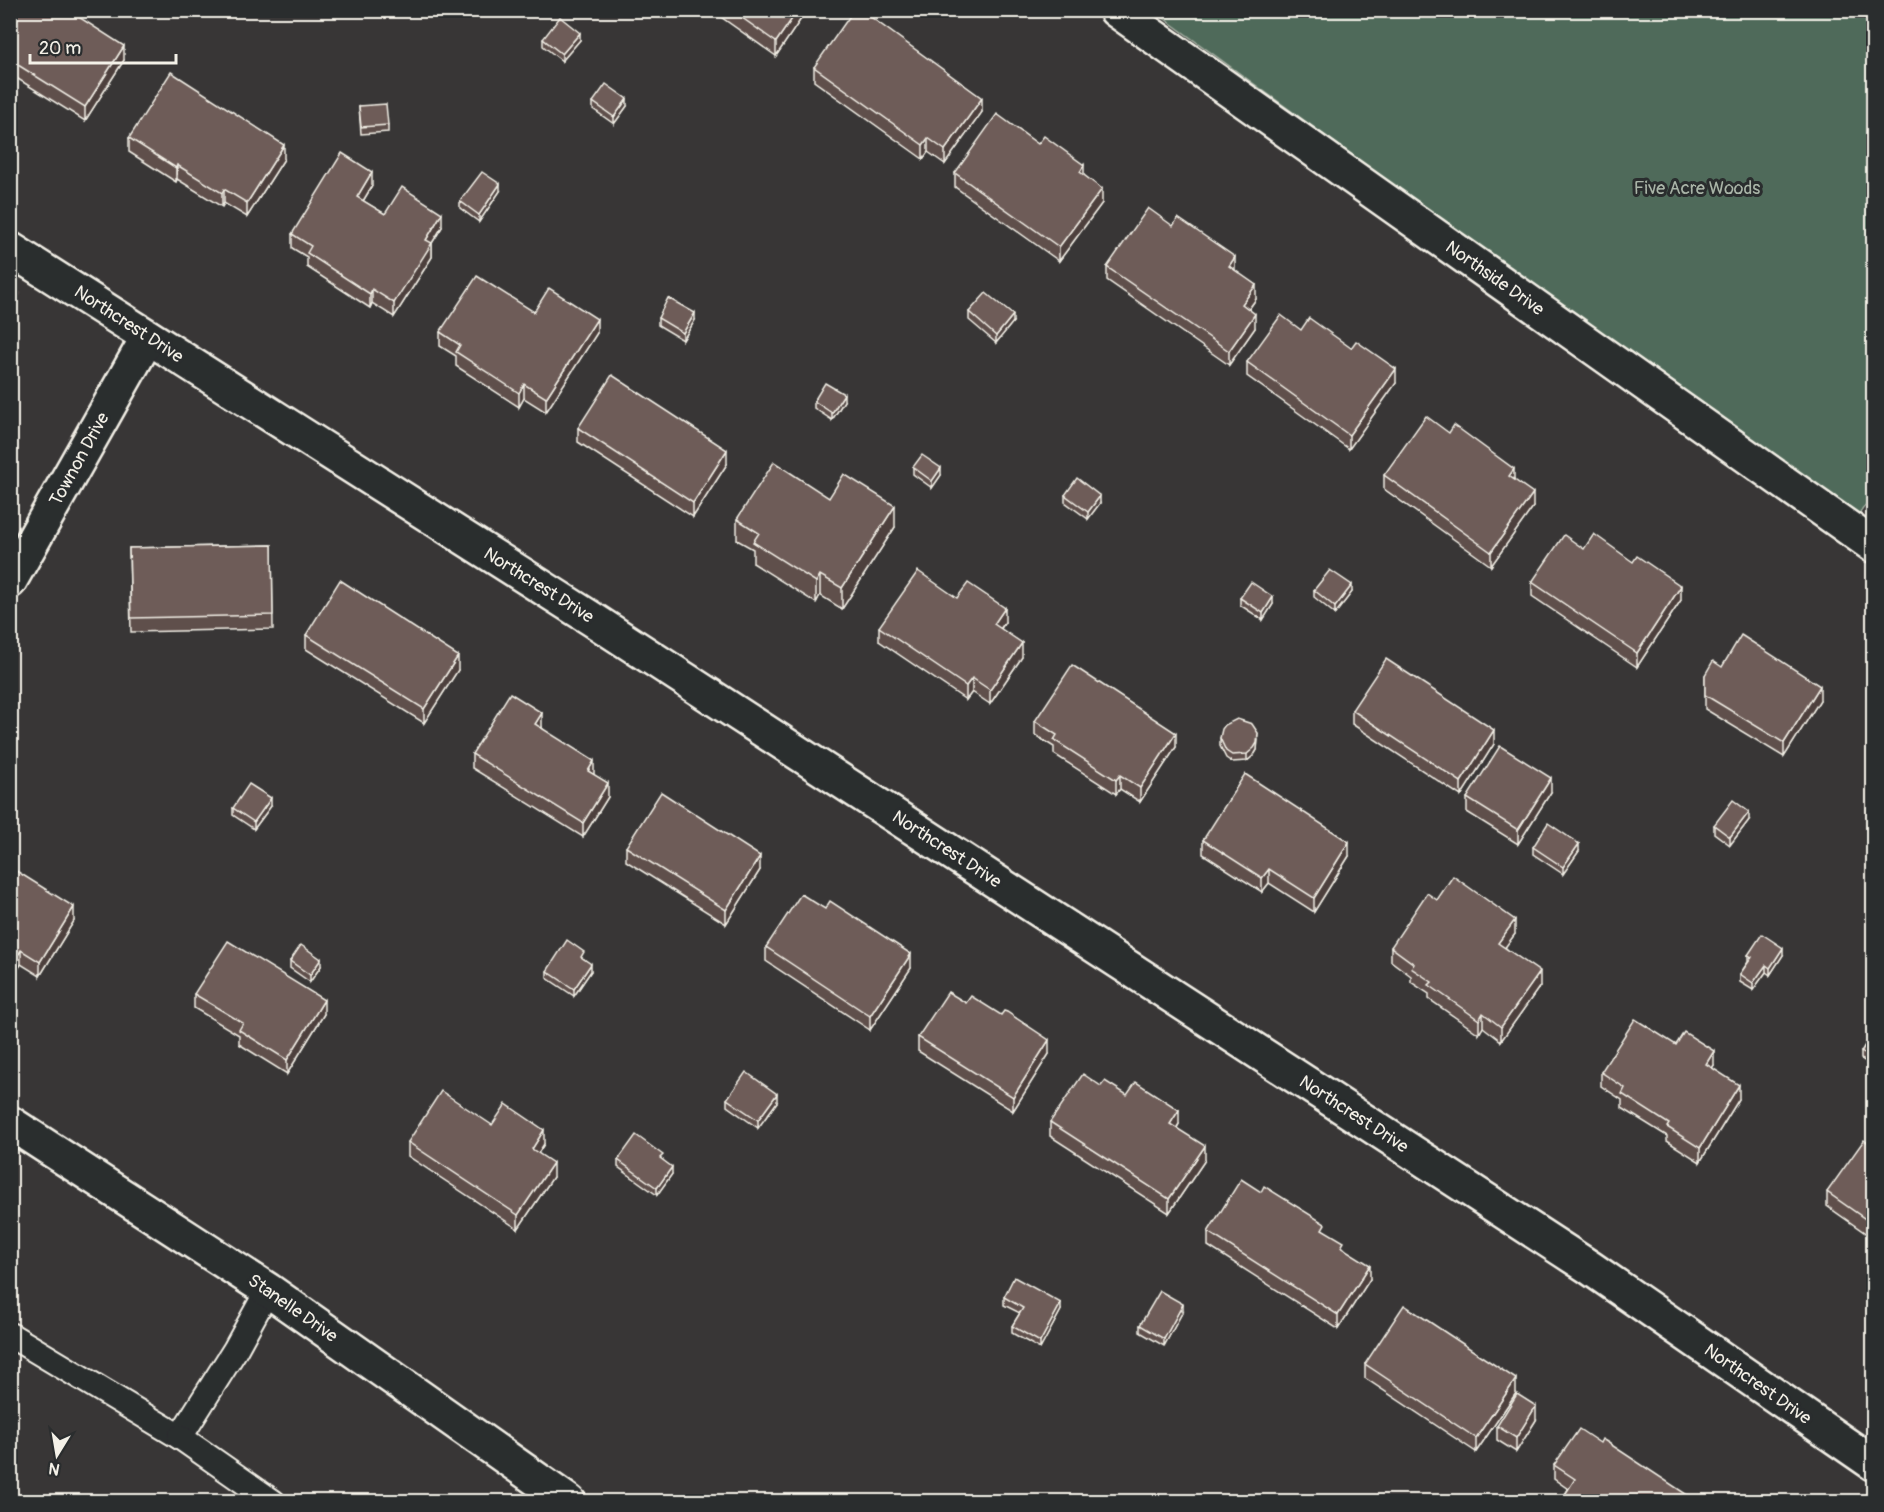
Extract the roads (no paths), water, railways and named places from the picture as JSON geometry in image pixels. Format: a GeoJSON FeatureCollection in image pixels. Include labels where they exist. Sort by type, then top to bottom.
{"type":"FeatureCollection","features":[{"type":"Feature","properties":{"kind":"street","name":"Northside Drive"},"geometry":{"type":"LineString","coordinates":[[1116,10],[1874,546]]}},
{"type":"Feature","properties":{"kind":"street","name":"Northcrest Drive"},"geometry":{"type":"LineString","coordinates":[[10,249],[602,625],[1559,1247],[1874,1464]]}},
{"type":"Feature","properties":{"kind":"street","name":"Townon Drive"},"geometry":{"type":"LineString","coordinates":[[10,582],[148,337]]}},
{"type":"Feature","properties":{"kind":"street","name":"Stanelle Drive"},"geometry":{"type":"LineString","coordinates":[[10,1123],[268,1290],[569,1502]]}},
{"type":"Feature","properties":{"kind":"lane"},"geometry":{"type":"LineString","coordinates":[[180,1437],[236,1350],[268,1290]]}},
{"type":"Feature","properties":{"kind":"lane"},"geometry":{"type":"LineString","coordinates":[[10,1335],[180,1437],[273,1502]]}},
{"type":"Feature","properties":{"kind":"park label","name":"Five Acre Woods"},"geometry":{"type":"Point","coordinates":[1697,188]}}]}
